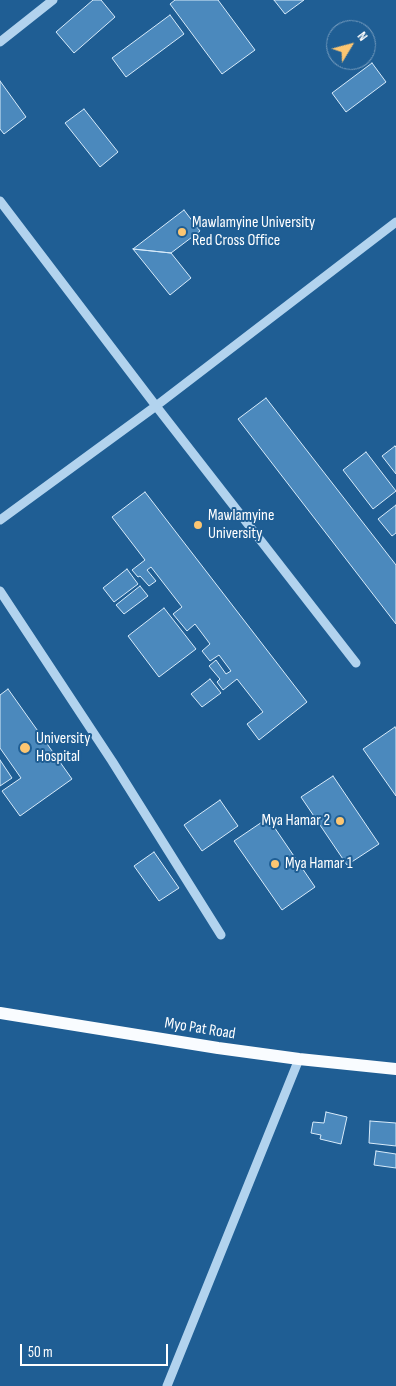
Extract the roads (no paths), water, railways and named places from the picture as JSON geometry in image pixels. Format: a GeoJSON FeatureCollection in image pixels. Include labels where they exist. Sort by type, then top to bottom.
{"type":"FeatureCollection","features":[{"type":"Feature","properties":{"kind":"main road","name":"Myo Pat Road"},"geometry":{"type":"LineString","coordinates":[[0,1013],[218,1048],[298,1059],[396,1069]]}},
{"type":"Feature","properties":{"kind":"street"},"geometry":{"type":"LineString","coordinates":[[0,42],[53,0]]}},
{"type":"Feature","properties":{"kind":"street"},"geometry":{"type":"LineString","coordinates":[[0,201],[156,406],[356,663]]}},
{"type":"Feature","properties":{"kind":"street"},"geometry":{"type":"LineString","coordinates":[[0,520],[156,406],[396,222]]}},
{"type":"Feature","properties":{"kind":"street"},"geometry":{"type":"LineString","coordinates":[[0,591],[112,762],[221,935]]}},
{"type":"Feature","properties":{"kind":"street"},"geometry":{"type":"LineString","coordinates":[[168,1386],[298,1059]]}},
{"type":"Feature","properties":{"kind":"place","name":"Mawlamyine University Red Cross Office"},"geometry":{"type":"Point","coordinates":[182,232]}},
{"type":"Feature","properties":{"kind":"place","name":"Mawlamyine University"},"geometry":{"type":"Point","coordinates":[198,525]}},
{"type":"Feature","properties":{"kind":"place","name":"University Hospital"},"geometry":{"type":"Point","coordinates":[25,748]}},
{"type":"Feature","properties":{"kind":"place","name":"Mya Hamar 2"},"geometry":{"type":"Point","coordinates":[340,821]}},
{"type":"Feature","properties":{"kind":"place","name":"Mya Hamar 1"},"geometry":{"type":"Point","coordinates":[275,864]}}]}
